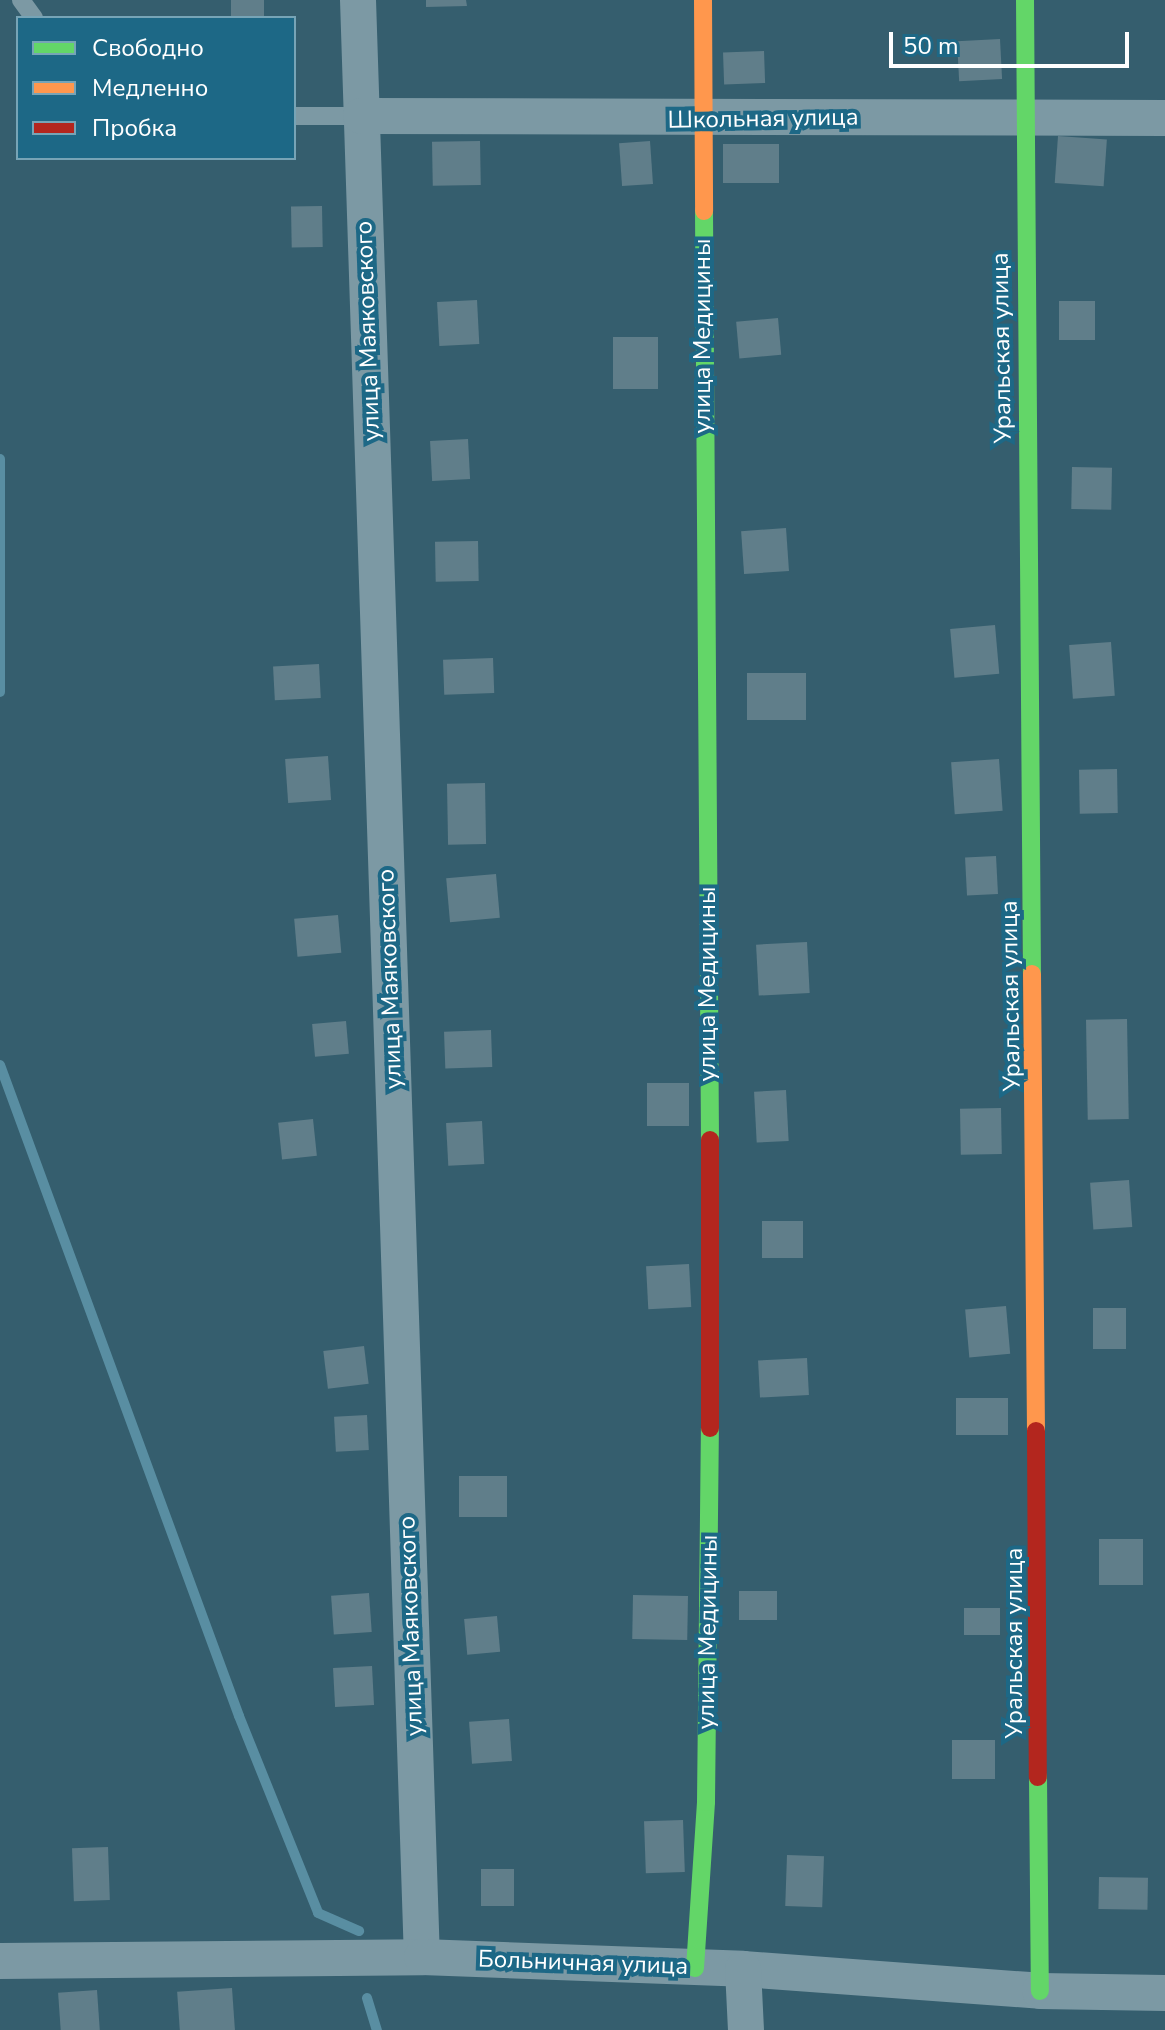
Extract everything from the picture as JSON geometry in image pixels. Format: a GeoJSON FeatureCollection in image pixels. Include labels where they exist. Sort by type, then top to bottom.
{"type":"FeatureCollection","features":[{"type":"Feature","properties":{"kind":"street","name":"улица Маяковского"},"geometry":{"type":"LineString","coordinates":[[358,0],[422,1957]]}},
{"type":"Feature","properties":{"kind":"street","name":"улица Медицины"},"geometry":{"type":"LineString","coordinates":[[695,1968],[706,1802],[711,1360],[701,121],[703,0]]}},
{"type":"Feature","properties":{"kind":"street","name":"Уральская улица"},"geometry":{"type":"LineString","coordinates":[[1025,0],[1022,115],[1035,1007],[1040,1991]]}},
{"type":"Feature","properties":{"kind":"street","name":"Школьная улица"},"geometry":{"type":"LineString","coordinates":[[361,116],[701,121],[1022,115],[1165,118]]}},
{"type":"Feature","properties":{"kind":"street","name":"Больничная улица"},"geometry":{"type":"LineString","coordinates":[[0,1961],[422,1957],[743,1969],[1040,1991],[1165,1993]]}},
{"type":"Feature","properties":{"kind":"street"},"geometry":{"type":"LineString","coordinates":[[743,1969],[746,2030]]}},
{"type":"Feature","properties":{"kind":"lane"},"geometry":{"type":"LineString","coordinates":[[296,116],[361,116]]}},
{"type":"Feature","properties":{"kind":"building"},"geometry":{"type":"Polygon","coordinates":[[[231,0],[264,0],[264,16],[231,16],[231,0]]]}},
{"type":"Feature","properties":{"kind":"building"},"geometry":{"type":"Polygon","coordinates":[[[426,0],[466,0],[467,6],[426,7],[426,0]]]}},
{"type":"Feature","properties":{"kind":"building"},"geometry":{"type":"Polygon","coordinates":[[[1000,39],[1002,79],[959,81],[957,41],[1000,39]]]}},
{"type":"Feature","properties":{"kind":"building"},"geometry":{"type":"Polygon","coordinates":[[[764,51],[765,83],[724,84],[723,52],[764,51]]]}},
{"type":"Feature","properties":{"kind":"building"},"geometry":{"type":"Polygon","coordinates":[[[1058,136],[1107,139],[1104,186],[1055,183],[1058,136]]]}},
{"type":"Feature","properties":{"kind":"building"},"geometry":{"type":"Polygon","coordinates":[[[480,141],[481,185],[433,186],[432,142],[480,141]]]}},
{"type":"Feature","properties":{"kind":"building"},"geometry":{"type":"Polygon","coordinates":[[[650,141],[653,184],[622,186],[619,143],[650,141]]]}},
{"type":"Feature","properties":{"kind":"building"},"geometry":{"type":"Polygon","coordinates":[[[723,144],[779,144],[779,183],[723,183],[723,144]]]}},
{"type":"Feature","properties":{"kind":"building"},"geometry":{"type":"Polygon","coordinates":[[[322,206],[323,247],[292,248],[291,207],[322,206]]]}},
{"type":"Feature","properties":{"kind":"building"},"geometry":{"type":"Polygon","coordinates":[[[477,300],[479,344],[439,346],[437,302],[477,300]]]}},
{"type":"Feature","properties":{"kind":"building"},"geometry":{"type":"Polygon","coordinates":[[[1059,301],[1095,301],[1095,340],[1059,340],[1059,301]]]}},
{"type":"Feature","properties":{"kind":"building"},"geometry":{"type":"Polygon","coordinates":[[[778,318],[781,355],[739,359],[736,322],[778,318]]]}},
{"type":"Feature","properties":{"kind":"building"},"geometry":{"type":"Polygon","coordinates":[[[613,337],[658,337],[658,389],[613,389],[613,337]]]}},
{"type":"Feature","properties":{"kind":"building"},"geometry":{"type":"Polygon","coordinates":[[[468,439],[470,479],[432,481],[430,441],[468,439]]]}},
{"type":"Feature","properties":{"kind":"building"},"geometry":{"type":"Polygon","coordinates":[[[1072,467],[1112,468],[1111,510],[1071,509],[1072,467]]]}},
{"type":"Feature","properties":{"kind":"building"},"geometry":{"type":"Polygon","coordinates":[[[786,528],[789,571],[744,574],[741,531],[786,528]]]}},
{"type":"Feature","properties":{"kind":"building"},"geometry":{"type":"Polygon","coordinates":[[[478,541],[479,581],[436,582],[435,542],[478,541]]]}},
{"type":"Feature","properties":{"kind":"building"},"geometry":{"type":"Polygon","coordinates":[[[995,625],[999,674],[954,678],[950,629],[995,625]]]}},
{"type":"Feature","properties":{"kind":"building"},"geometry":{"type":"Polygon","coordinates":[[[1111,642],[1115,696],[1073,699],[1069,645],[1111,642]]]}},
{"type":"Feature","properties":{"kind":"building"},"geometry":{"type":"Polygon","coordinates":[[[493,658],[494,693],[444,695],[443,660],[493,658]]]}},
{"type":"Feature","properties":{"kind":"building"},"geometry":{"type":"Polygon","coordinates":[[[319,664],[321,698],[275,700],[273,666],[319,664]]]}},
{"type":"Feature","properties":{"kind":"building"},"geometry":{"type":"Polygon","coordinates":[[[747,673],[806,673],[806,720],[747,720],[747,673]]]}},
{"type":"Feature","properties":{"kind":"building"},"geometry":{"type":"Polygon","coordinates":[[[328,756],[331,800],[288,803],[285,759],[328,756]]]}},
{"type":"Feature","properties":{"kind":"building"},"geometry":{"type":"Polygon","coordinates":[[[999,759],[1003,811],[955,814],[951,762],[999,759]]]}},
{"type":"Feature","properties":{"kind":"building"},"geometry":{"type":"Polygon","coordinates":[[[1117,769],[1118,813],[1080,814],[1079,770],[1117,769]]]}},
{"type":"Feature","properties":{"kind":"building"},"geometry":{"type":"Polygon","coordinates":[[[485,783],[486,844],[448,845],[447,784],[485,783]]]}},
{"type":"Feature","properties":{"kind":"building"},"geometry":{"type":"Polygon","coordinates":[[[996,856],[998,894],[967,896],[965,858],[996,856]]]}},
{"type":"Feature","properties":{"kind":"building"},"geometry":{"type":"Polygon","coordinates":[[[496,874],[500,918],[450,922],[446,878],[496,874]]]}},
{"type":"Feature","properties":{"kind":"building"},"geometry":{"type":"Polygon","coordinates":[[[338,915],[341,953],[297,957],[294,919],[338,915]]]}},
{"type":"Feature","properties":{"kind":"building"},"geometry":{"type":"Polygon","coordinates":[[[807,942],[810,993],[759,996],[756,945],[807,942]]]}},
{"type":"Feature","properties":{"kind":"building"},"geometry":{"type":"Polygon","coordinates":[[[1127,1019],[1129,1119],[1088,1120],[1086,1020],[1127,1019]]]}},
{"type":"Feature","properties":{"kind":"building"},"geometry":{"type":"Polygon","coordinates":[[[346,1021],[349,1054],[315,1057],[312,1024],[346,1021]]]}},
{"type":"Feature","properties":{"kind":"building"},"geometry":{"type":"Polygon","coordinates":[[[491,1030],[492,1067],[445,1069],[444,1032],[491,1030]]]}},
{"type":"Feature","properties":{"kind":"building"},"geometry":{"type":"Polygon","coordinates":[[[647,1083],[689,1083],[689,1126],[647,1126],[647,1083]]]}},
{"type":"Feature","properties":{"kind":"building"},"geometry":{"type":"Polygon","coordinates":[[[786,1090],[789,1141],[757,1143],[754,1092],[786,1090]]]}},
{"type":"Feature","properties":{"kind":"building"},"geometry":{"type":"Polygon","coordinates":[[[1001,1108],[1002,1154],[961,1155],[960,1109],[1001,1108]]]}},
{"type":"Feature","properties":{"kind":"building"},"geometry":{"type":"Polygon","coordinates":[[[313,1119],[317,1156],[282,1159],[278,1123],[313,1119]]]}},
{"type":"Feature","properties":{"kind":"building"},"geometry":{"type":"Polygon","coordinates":[[[482,1121],[484,1164],[448,1166],[446,1123],[482,1121]]]}},
{"type":"Feature","properties":{"kind":"building"},"geometry":{"type":"Polygon","coordinates":[[[1129,1180],[1132,1227],[1093,1230],[1090,1183],[1129,1180]]]}},
{"type":"Feature","properties":{"kind":"building"},"geometry":{"type":"Polygon","coordinates":[[[762,1221],[803,1221],[803,1258],[762,1258],[762,1221]]]}},
{"type":"Feature","properties":{"kind":"building"},"geometry":{"type":"Polygon","coordinates":[[[689,1264],[691,1307],[648,1309],[646,1266],[689,1264]]]}},
{"type":"Feature","properties":{"kind":"building"},"geometry":{"type":"Polygon","coordinates":[[[1006,1306],[1010,1354],[969,1357],[965,1310],[1006,1306]]]}},
{"type":"Feature","properties":{"kind":"building"},"geometry":{"type":"Polygon","coordinates":[[[1093,1308],[1126,1308],[1126,1349],[1093,1349],[1093,1308]]]}},
{"type":"Feature","properties":{"kind":"building"},"geometry":{"type":"Polygon","coordinates":[[[364,1346],[369,1384],[328,1389],[323,1351],[364,1346]]]}},
{"type":"Feature","properties":{"kind":"building"},"geometry":{"type":"Polygon","coordinates":[[[807,1358],[809,1395],[760,1398],[758,1361],[807,1358]]]}},
{"type":"Feature","properties":{"kind":"building"},"geometry":{"type":"Polygon","coordinates":[[[956,1398],[1008,1398],[1008,1435],[956,1435],[956,1398]]]}},
{"type":"Feature","properties":{"kind":"building"},"geometry":{"type":"Polygon","coordinates":[[[367,1415],[369,1450],[336,1452],[334,1417],[367,1415]]]}},
{"type":"Feature","properties":{"kind":"building"},"geometry":{"type":"Polygon","coordinates":[[[459,1476],[507,1476],[507,1517],[459,1517],[459,1476]]]}},
{"type":"Feature","properties":{"kind":"building"},"geometry":{"type":"Polygon","coordinates":[[[1099,1539],[1143,1539],[1143,1585],[1099,1585],[1099,1539]]]}},
{"type":"Feature","properties":{"kind":"building"},"geometry":{"type":"Polygon","coordinates":[[[739,1591],[777,1591],[777,1620],[739,1620],[739,1591]]]}},
{"type":"Feature","properties":{"kind":"building"},"geometry":{"type":"Polygon","coordinates":[[[369,1593],[372,1632],[334,1635],[331,1596],[369,1593]]]}},
{"type":"Feature","properties":{"kind":"building"},"geometry":{"type":"Polygon","coordinates":[[[633,1595],[688,1596],[687,1640],[632,1639],[633,1595]]]}},
{"type":"Feature","properties":{"kind":"building"},"geometry":{"type":"Polygon","coordinates":[[[964,1608],[1000,1608],[1000,1635],[964,1635],[964,1608]]]}},
{"type":"Feature","properties":{"kind":"building"},"geometry":{"type":"Polygon","coordinates":[[[497,1616],[500,1652],[467,1655],[464,1619],[497,1616]]]}},
{"type":"Feature","properties":{"kind":"building"},"geometry":{"type":"Polygon","coordinates":[[[372,1666],[374,1705],[335,1707],[333,1668],[372,1666]]]}},
{"type":"Feature","properties":{"kind":"building"},"geometry":{"type":"Polygon","coordinates":[[[509,1719],[512,1761],[472,1764],[469,1722],[509,1719]]]}},
{"type":"Feature","properties":{"kind":"building"},"geometry":{"type":"Polygon","coordinates":[[[952,1740],[995,1740],[995,1779],[952,1779],[952,1740]]]}},
{"type":"Feature","properties":{"kind":"building"},"geometry":{"type":"Polygon","coordinates":[[[683,1820],[685,1872],[646,1873],[644,1821],[683,1820]]]}},
{"type":"Feature","properties":{"kind":"building"},"geometry":{"type":"Polygon","coordinates":[[[108,1847],[110,1900],[74,1901],[72,1848],[108,1847]]]}},
{"type":"Feature","properties":{"kind":"building"},"geometry":{"type":"Polygon","coordinates":[[[787,1855],[824,1856],[822,1907],[785,1906],[787,1855]]]}},
{"type":"Feature","properties":{"kind":"building"},"geometry":{"type":"Polygon","coordinates":[[[481,1869],[514,1869],[514,1906],[481,1906],[481,1869]]]}},
{"type":"Feature","properties":{"kind":"building"},"geometry":{"type":"Polygon","coordinates":[[[1099,1877],[1148,1878],[1147,1910],[1098,1909],[1099,1877]]]}},
{"type":"Feature","properties":{"kind":"building"},"geometry":{"type":"Polygon","coordinates":[[[232,1988],[235,2030],[180,2030],[177,1992],[232,1988]]]}},
{"type":"Feature","properties":{"kind":"building"},"geometry":{"type":"Polygon","coordinates":[[[97,1990],[100,2030],[61,2030],[58,1993],[97,1990]]]}},
{"type":"Feature","properties":{"kind":"waterway"},"geometry":{"type":"LineString","coordinates":[[0,459],[0,692]]}},
{"type":"Feature","properties":{"kind":"waterway"},"geometry":{"type":"LineString","coordinates":[[0,1065],[239,1716],[318,1913],[359,1931]]}},
{"type":"Feature","properties":{"kind":"waterway"},"geometry":{"type":"LineString","coordinates":[[367,1998],[377,2030]]}},
{"type":"Feature","properties":{"kind":"traffic: fast"},"geometry":{"type":"LineString","coordinates":[[1025,0],[1032,974]]}},
{"type":"Feature","properties":{"kind":"traffic: fast"},"geometry":{"type":"LineString","coordinates":[[704,211],[710,1140]]}},
{"type":"Feature","properties":{"kind":"traffic: fast"},"geometry":{"type":"LineString","coordinates":[[695,1968],[706,1802],[710,1428]]}},
{"type":"Feature","properties":{"kind":"traffic: fast"},"geometry":{"type":"LineString","coordinates":[[1038,1777],[1040,1991]]}},
{"type":"Feature","properties":{"kind":"traffic: slow"},"geometry":{"type":"LineString","coordinates":[[703,0],[704,211]]}},
{"type":"Feature","properties":{"kind":"traffic: slow"},"geometry":{"type":"LineString","coordinates":[[1032,974],[1036,1431]]}},
{"type":"Feature","properties":{"kind":"traffic: jam"},"geometry":{"type":"LineString","coordinates":[[710,1140],[710,1428]]}},
{"type":"Feature","properties":{"kind":"traffic: jam"},"geometry":{"type":"LineString","coordinates":[[1036,1431],[1038,1777]]}}]}
